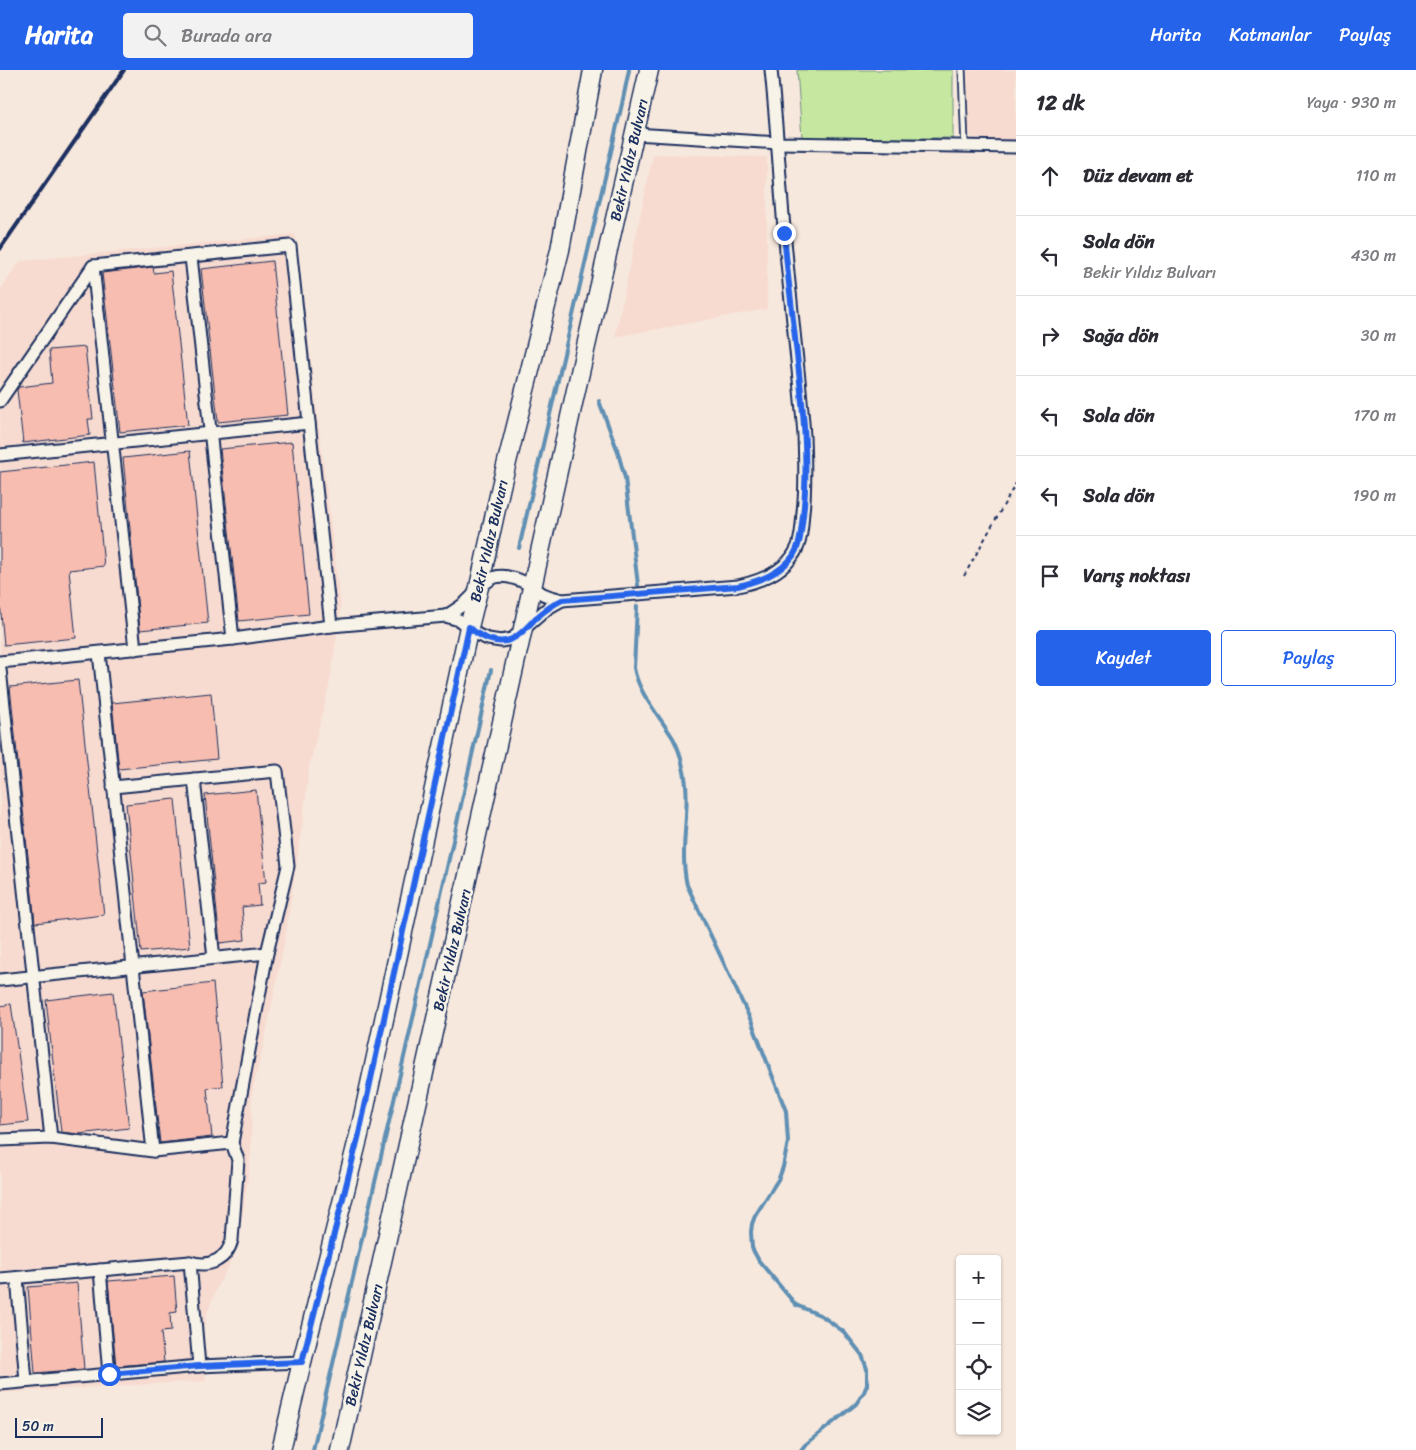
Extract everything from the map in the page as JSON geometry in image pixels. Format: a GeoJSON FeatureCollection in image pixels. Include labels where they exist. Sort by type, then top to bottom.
{"type":"FeatureCollection","features":[{"type":"Feature","properties":{"kind":"main road","name":"Bekir Yıldız Bulvarı"},"geometry":{"type":"LineString","coordinates":[[281,1450],[359,1134],[501,486],[560,250],[594,70]]}},
{"type":"Feature","properties":{"kind":"main road","name":"Bekir Yıldız Bulvarı"},"geometry":{"type":"LineString","coordinates":[[340,1450],[649,70]]}},
{"type":"Feature","properties":{"kind":"street"},"geometry":{"type":"LineString","coordinates":[[446,616],[465,603],[479,587],[491,579],[501,576],[510,577],[533,586],[544,594],[562,600],[738,586],[766,577],[781,568],[798,547],[806,492],[804,444],[799,370],[784,233],[779,143],[772,70]]}},
{"type":"Feature","properties":{"kind":"street"},"geometry":{"type":"LineString","coordinates":[[635,134],[779,143],[1016,147]]}},
{"type":"Feature","properties":{"kind":"street"},"geometry":{"type":"LineString","coordinates":[[0,401],[93,266],[290,246],[331,626]]}},
{"type":"Feature","properties":{"kind":"street"},"geometry":{"type":"LineString","coordinates":[[191,256],[233,639]]}},
{"type":"Feature","properties":{"kind":"street"},"geometry":{"type":"LineString","coordinates":[[93,266],[135,649]]}},
{"type":"Feature","properties":{"kind":"street"},"geometry":{"type":"LineString","coordinates":[[0,455],[309,423]]}},
{"type":"Feature","properties":{"kind":"street"},"geometry":{"type":"LineString","coordinates":[[0,662],[233,639],[331,626],[446,616],[460,620],[478,635],[501,642],[512,639],[548,608],[562,600]]}},
{"type":"Feature","properties":{"kind":"street"},"geometry":{"type":"LineString","coordinates":[[99,652],[153,1151]]}},
{"type":"Feature","properties":{"kind":"street"},"geometry":{"type":"LineString","coordinates":[[0,669],[51,1138]]}},
{"type":"Feature","properties":{"kind":"street"},"geometry":{"type":"LineString","coordinates":[[0,1279],[190,1262],[204,1265],[223,1256],[231,1246],[238,1160],[232,1143],[267,953],[288,866],[277,771],[113,788]]}},
{"type":"Feature","properties":{"kind":"street"},"geometry":{"type":"LineString","coordinates":[[194,779],[214,958]]}},
{"type":"Feature","properties":{"kind":"street"},"geometry":{"type":"LineString","coordinates":[[0,980],[267,953]]}},
{"type":"Feature","properties":{"kind":"street"},"geometry":{"type":"LineString","coordinates":[[0,1140],[51,1138],[153,1151],[232,1143]]}},
{"type":"Feature","properties":{"kind":"street"},"geometry":{"type":"LineString","coordinates":[[190,1262],[199,1366]]}},
{"type":"Feature","properties":{"kind":"street"},"geometry":{"type":"LineString","coordinates":[[100,1270],[109,1374]]}},
{"type":"Feature","properties":{"kind":"street"},"geometry":{"type":"LineString","coordinates":[[17,1278],[26,1381]]}},
{"type":"Feature","properties":{"kind":"street"},"geometry":{"type":"LineString","coordinates":[[0,1384],[199,1366],[302,1362]]}},
{"type":"Feature","properties":{"kind":"lane"},"geometry":{"type":"LineString","coordinates":[[962,70],[966,146]]}},
{"type":"Feature","properties":{"kind":"path"},"geometry":{"type":"LineString","coordinates":[[964,576],[1016,483]]}},
{"type":"Feature","properties":{"kind":"shaded area"},"geometry":{"type":"Polygon","coordinates":[[[966,70],[1016,70],[1016,145],[976,142],[971,136],[969,132],[966,70]]]}},
{"type":"Feature","properties":{"kind":"shaded area"},"geometry":{"type":"Polygon","coordinates":[[[653,154],[767,157],[767,309],[615,337],[653,154]]]}},
{"type":"Feature","properties":{"kind":"shaded area"},"geometry":{"type":"Polygon","coordinates":[[[295,234],[341,606],[330,682],[309,768],[285,940],[252,1093],[251,1154],[243,1213],[229,1266],[216,1289],[204,1328],[202,1356],[206,1381],[0,1393],[0,290],[20,261],[295,234]]]}},
{"type":"Feature","properties":{"kind":"green space"},"geometry":{"type":"Polygon","coordinates":[[[797,70],[953,70],[953,138],[802,138],[797,70]]]}},
{"type":"Feature","properties":{"kind":"building"},"geometry":{"type":"Polygon","coordinates":[[[272,261],[288,415],[218,422],[201,269],[272,261]]]}},
{"type":"Feature","properties":{"kind":"building"},"geometry":{"type":"Polygon","coordinates":[[[153,267],[154,273],[171,271],[188,425],[120,432],[102,273],[153,267]]]}},
{"type":"Feature","properties":{"kind":"building"},"geometry":{"type":"Polygon","coordinates":[[[85,347],[93,419],[88,419],[90,435],[23,443],[17,390],[19,387],[52,383],[49,350],[85,347]]]}},
{"type":"Feature","properties":{"kind":"building"},"geometry":{"type":"Polygon","coordinates":[[[292,442],[309,614],[239,621],[220,449],[292,442]]]}},
{"type":"Feature","properties":{"kind":"building"},"geometry":{"type":"Polygon","coordinates":[[[190,451],[208,623],[140,630],[123,458],[190,451]]]}},
{"type":"Feature","properties":{"kind":"building"},"geometry":{"type":"Polygon","coordinates":[[[94,462],[104,566],[69,570],[76,638],[4,645],[0,602],[0,472],[94,462]]]}},
{"type":"Feature","properties":{"kind":"building"},"geometry":{"type":"Polygon","coordinates":[[[78,680],[104,915],[35,923],[10,687],[78,680]]]}},
{"type":"Feature","properties":{"kind":"building"},"geometry":{"type":"Polygon","coordinates":[[[211,693],[217,759],[119,769],[112,703],[211,693]]]}},
{"type":"Feature","properties":{"kind":"building"},"geometry":{"type":"Polygon","coordinates":[[[256,790],[266,882],[258,883],[260,905],[242,907],[245,940],[220,943],[205,795],[256,790]]]}},
{"type":"Feature","properties":{"kind":"building"},"geometry":{"type":"Polygon","coordinates":[[[175,799],[190,947],[141,952],[126,804],[175,799]]]}},
{"type":"Feature","properties":{"kind":"building"},"geometry":{"type":"Polygon","coordinates":[[[213,983],[223,1086],[207,1088],[212,1137],[160,1143],[143,991],[213,983]]]}},
{"type":"Feature","properties":{"kind":"building"},"geometry":{"type":"Polygon","coordinates":[[[113,992],[129,1128],[79,1134],[61,1132],[46,1000],[113,992]]]}},
{"type":"Feature","properties":{"kind":"building"},"geometry":{"type":"Polygon","coordinates":[[[11,1004],[28,1122],[0,1125],[0,1006],[11,1004]]]}},
{"type":"Feature","properties":{"kind":"building"},"geometry":{"type":"Polygon","coordinates":[[[174,1276],[177,1312],[170,1313],[171,1331],[161,1332],[164,1362],[116,1366],[108,1281],[174,1276]]]}},
{"type":"Feature","properties":{"kind":"building"},"geometry":{"type":"Polygon","coordinates":[[[77,1283],[84,1369],[35,1373],[28,1287],[77,1283]]]}},
{"type":"Feature","properties":{"kind":"waterway"},"geometry":{"type":"LineString","coordinates":[[519,548],[629,70]]}},
{"type":"Feature","properties":{"kind":"waterway"},"geometry":{"type":"LineString","coordinates":[[599,401],[617,449],[625,478],[638,585]]}},
{"type":"Feature","properties":{"kind":"waterway"},"geometry":{"type":"LineString","coordinates":[[637,606],[634,668],[645,696],[675,741],[686,782],[684,856],[687,885],[752,1023],[786,1111],[788,1142],[783,1167],[779,1178],[755,1216],[751,1232],[752,1248],[759,1261],[796,1305],[822,1316],[844,1332],[862,1355],[867,1369],[867,1385],[856,1404],[801,1450]]}},
{"type":"Feature","properties":{"kind":"waterway"},"geometry":{"type":"LineString","coordinates":[[313,1450],[426,962],[491,670]]}},
{"type":"Feature","properties":{"kind":"railway"},"geometry":{"type":"LineString","coordinates":[[0,249],[124,70]]}},
{"type":"Feature","properties":{"kind":"route"},"geometry":{"type":"LineString","coordinates":[[109,1374],[199,1366],[302,1362],[359,1134],[469,627],[478,635],[501,642],[512,639],[548,608],[562,600],[747,584],[757,581],[781,568],[788,562],[798,547],[806,492],[799,370],[784,233]]}}]}
